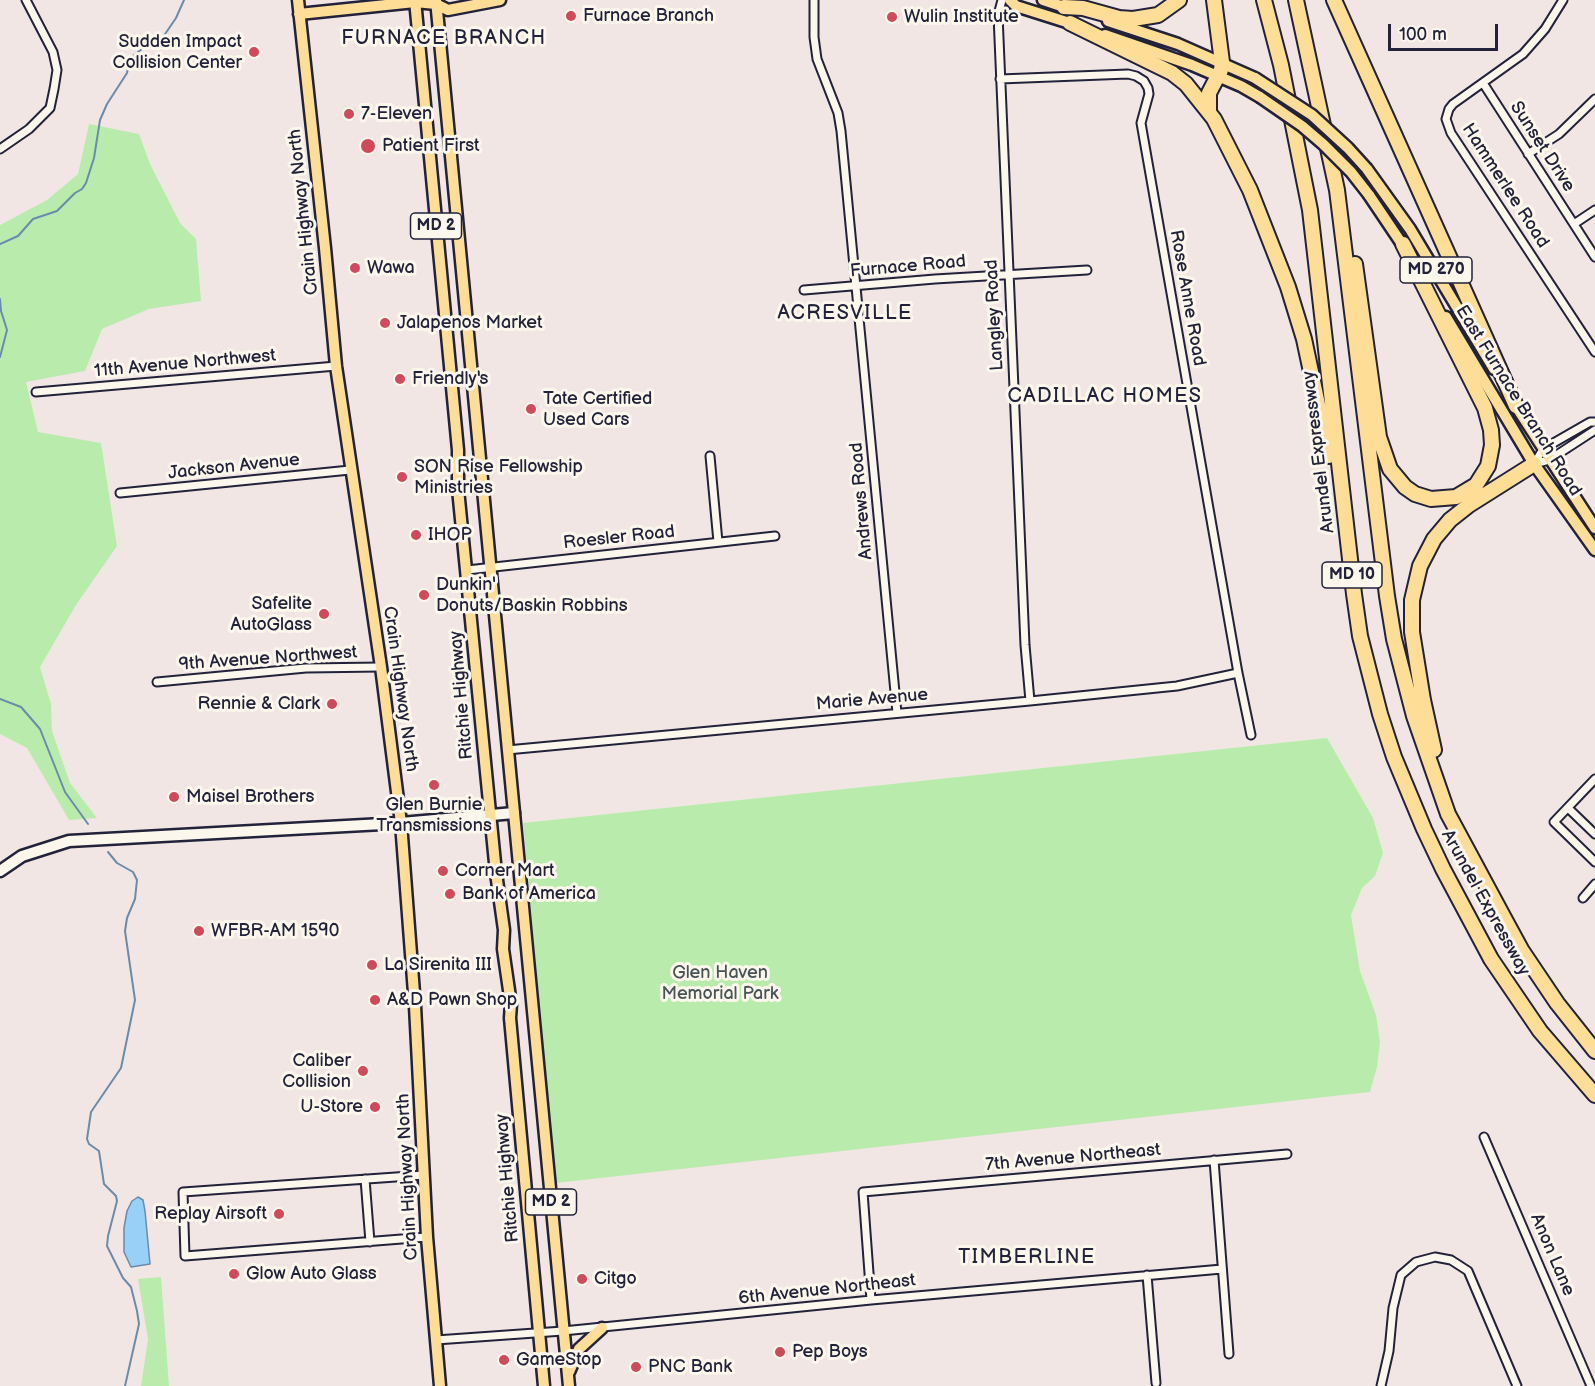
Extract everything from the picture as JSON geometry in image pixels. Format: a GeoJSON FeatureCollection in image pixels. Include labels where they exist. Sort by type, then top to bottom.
{"type":"FeatureCollection","features":[{"type":"Feature","properties":{"kind":"highway"},"geometry":{"type":"LineString","coordinates":[[1064,7],[1083,8],[1119,18],[1133,19],[1158,15],[1179,0]]}},
{"type":"Feature","properties":{"kind":"highway"},"geometry":{"type":"LineString","coordinates":[[1209,112],[1209,93],[1222,62],[1214,0]]}},
{"type":"Feature","properties":{"kind":"highway","name":"Arundel Expressway"},"geometry":{"type":"LineString","coordinates":[[1264,0],[1281,65],[1310,210],[1359,625],[1370,676],[1394,757],[1443,869],[1491,960],[1540,1031],[1595,1095]]}},
{"type":"Feature","properties":{"kind":"highway","name":"Arundel Expressway"},"geometry":{"type":"LineString","coordinates":[[1296,0],[1336,190],[1394,639],[1414,716],[1448,814],[1522,951],[1557,1003],[1595,1051]]}},
{"type":"Feature","properties":{"kind":"highway"},"geometry":{"type":"LineString","coordinates":[[1334,0],[1516,406]]}},
{"type":"Feature","properties":{"kind":"highway"},"geometry":{"type":"LineString","coordinates":[[1070,23],[1172,73],[1186,84],[1209,112],[1250,190],[1288,287],[1304,339],[1319,405],[1337,514],[1346,530]]}},
{"type":"Feature","properties":{"kind":"highway"},"geometry":{"type":"LineString","coordinates":[[1336,190],[1346,214],[1361,300],[1379,437],[1384,455],[1397,480],[1410,491],[1431,499],[1449,498],[1466,492],[1481,478],[1489,459],[1491,430],[1485,408],[1403,244]]}},
{"type":"Feature","properties":{"kind":"highway"},"geometry":{"type":"LineString","coordinates":[[1448,814],[1441,769],[1422,700],[1412,632],[1414,585],[1420,566],[1434,539],[1450,520],[1534,464]]}},
{"type":"Feature","properties":{"kind":"main road","name":"Crain Highway North"},"geometry":{"type":"LineString","coordinates":[[298,0],[336,366],[381,668],[401,823],[427,1237],[440,1386]]}},
{"type":"Feature","properties":{"kind":"main road"},"geometry":{"type":"LineString","coordinates":[[299,14],[415,1],[440,1],[448,10],[500,0]]}},
{"type":"Feature","properties":{"kind":"main road","name":"East Furnace Branch Road"},"geometry":{"type":"LineString","coordinates":[[1010,0],[1016,6],[1155,51],[1241,86],[1302,126],[1323,144],[1351,172],[1403,244],[1534,464],[1595,550]]}},
{"type":"Feature","properties":{"kind":"main road","name":"East Furnace Branch Road"},"geometry":{"type":"LineString","coordinates":[[1043,0],[1154,35],[1255,78],[1312,116],[1348,148],[1367,169],[1410,229],[1516,406],[1595,528]]}},
{"type":"Feature","properties":{"kind":"main road","name":"Ritchie Highway"},"geometry":{"type":"LineString","coordinates":[[415,1],[458,450],[458,489],[490,816],[504,930],[503,949],[511,1004],[510,1018],[544,1386]]}},
{"type":"Feature","properties":{"kind":"main road","name":"MD 2"},"geometry":{"type":"LineString","coordinates":[[440,1],[490,567],[568,1380]]}},
{"type":"Feature","properties":{"kind":"main road"},"geometry":{"type":"LineString","coordinates":[[568,1380],[579,1349],[602,1328]]}},
{"type":"Feature","properties":{"kind":"street"},"geometry":{"type":"LineString","coordinates":[[0,149],[29,129],[50,108],[54,89],[57,70],[53,51],[26,0]]}},
{"type":"Feature","properties":{"kind":"street","name":"Andrews Road"},"geometry":{"type":"LineString","coordinates":[[814,0],[813,38],[816,59],[838,113],[841,131],[897,712]]}},
{"type":"Feature","properties":{"kind":"street","name":"Langley Road"},"geometry":{"type":"LineString","coordinates":[[1002,0],[998,15],[1000,79],[1025,645],[1030,701]]}},
{"type":"Feature","properties":{"kind":"street","name":"Hammerlee Road"},"geometry":{"type":"LineString","coordinates":[[1563,0],[1545,29],[1523,54],[1453,104],[1446,119],[1448,127],[1595,352]]}},
{"type":"Feature","properties":{"kind":"street","name":"Rose Anne Road"},"geometry":{"type":"LineString","coordinates":[[1000,79],[1128,74],[1144,81],[1148,88],[1146,108],[1141,123],[1238,673],[1251,735]]}},
{"type":"Feature","properties":{"kind":"street","name":"Sunset Drive"},"geometry":{"type":"LineString","coordinates":[[1483,83],[1595,257]]}},
{"type":"Feature","properties":{"kind":"street"},"geometry":{"type":"LineString","coordinates":[[1528,154],[1559,134],[1595,99]]}},
{"type":"Feature","properties":{"kind":"street"},"geometry":{"type":"LineString","coordinates":[[1574,224],[1595,210]]}},
{"type":"Feature","properties":{"kind":"street","name":"Furnace Road"},"geometry":{"type":"LineString","coordinates":[[804,290],[1087,270]]}},
{"type":"Feature","properties":{"kind":"street","name":"11th Avenue Northwest"},"geometry":{"type":"LineString","coordinates":[[36,392],[336,366]]}},
{"type":"Feature","properties":{"kind":"street"},"geometry":{"type":"LineString","coordinates":[[1534,464],[1543,449],[1590,422],[1595,422]]}},
{"type":"Feature","properties":{"kind":"street"},"geometry":{"type":"LineString","coordinates":[[1534,464],[1550,460],[1595,430]]}},
{"type":"Feature","properties":{"kind":"street"},"geometry":{"type":"LineString","coordinates":[[710,456],[718,542]]}},
{"type":"Feature","properties":{"kind":"street","name":"Jackson Avenue"},"geometry":{"type":"LineString","coordinates":[[120,493],[351,470]]}},
{"type":"Feature","properties":{"kind":"street","name":"Roesler Road"},"geometry":{"type":"LineString","coordinates":[[467,570],[775,536]]}},
{"type":"Feature","properties":{"kind":"street","name":"9th Avenue Northwest"},"geometry":{"type":"LineString","coordinates":[[157,682],[306,668],[381,668]]}},
{"type":"Feature","properties":{"kind":"street","name":"Marie Avenue"},"geometry":{"type":"LineString","coordinates":[[507,750],[1177,686],[1238,673]]}},
{"type":"Feature","properties":{"kind":"street"},"geometry":{"type":"LineString","coordinates":[[1595,779],[1554,822],[1595,862]]}},
{"type":"Feature","properties":{"kind":"street"},"geometry":{"type":"LineString","coordinates":[[1568,808],[1595,834]]}},
{"type":"Feature","properties":{"kind":"street"},"geometry":{"type":"LineString","coordinates":[[0,871],[22,856],[69,841],[401,823],[513,813]]}},
{"type":"Feature","properties":{"kind":"street"},"geometry":{"type":"LineString","coordinates":[[1583,898],[1595,884]]}},
{"type":"Feature","properties":{"kind":"street","name":"Anon Lane"},"geometry":{"type":"LineString","coordinates":[[1484,1137],[1591,1386]]}},
{"type":"Feature","properties":{"kind":"street","name":"7th Avenue Northeast"},"geometry":{"type":"LineString","coordinates":[[871,1300],[862,1192],[1287,1155]]}},
{"type":"Feature","properties":{"kind":"street"},"geometry":{"type":"LineString","coordinates":[[1214,1160],[1229,1354]]}},
{"type":"Feature","properties":{"kind":"street"},"geometry":{"type":"LineString","coordinates":[[424,1175],[183,1192],[185,1256],[427,1237]]}},
{"type":"Feature","properties":{"kind":"street"},"geometry":{"type":"LineString","coordinates":[[365,1179],[370,1242]]}},
{"type":"Feature","properties":{"kind":"street"},"geometry":{"type":"LineString","coordinates":[[1381,1386],[1389,1351],[1393,1308],[1401,1275],[1416,1262],[1436,1257],[1451,1260],[1468,1271],[1517,1386]]}},
{"type":"Feature","properties":{"kind":"street","name":"6th Avenue Northeast"},"geometry":{"type":"LineString","coordinates":[[436,1340],[602,1328],[871,1300],[1222,1269]]}},
{"type":"Feature","properties":{"kind":"street"},"geometry":{"type":"LineString","coordinates":[[1147,1275],[1156,1383]]}},
{"type":"Feature","properties":{"kind":"green space"},"geometry":{"type":"Polygon","coordinates":[[[89,124],[139,134],[150,164],[180,223],[196,239],[201,301],[149,309],[102,329],[85,371],[26,382],[38,432],[101,443],[117,546],[76,605],[40,667],[51,704],[52,731],[70,783],[97,818],[69,820],[27,748],[0,734],[0,225],[47,200],[78,174],[89,124]]]}},
{"type":"Feature","properties":{"kind":"green space","name":"Glen Haven Memorial Park"},"geometry":{"type":"Polygon","coordinates":[[[1327,738],[1373,818],[1383,853],[1375,876],[1362,888],[1351,915],[1360,971],[1376,1015],[1380,1042],[1377,1067],[1370,1092],[556,1183],[523,823],[1327,738]]]}},
{"type":"Feature","properties":{"kind":"green space"},"geometry":{"type":"Polygon","coordinates":[[[161,1277],[169,1386],[141,1386],[148,1339],[138,1279],[161,1277]]]}},
{"type":"Feature","properties":{"kind":"water"},"geometry":{"type":"Polygon","coordinates":[[[138,1197],[143,1200],[145,1211],[150,1264],[131,1267],[124,1252],[124,1228],[127,1211],[132,1201],[138,1197]]]}},
{"type":"Feature","properties":{"kind":"waterway"},"geometry":{"type":"LineString","coordinates":[[0,244],[18,236],[33,219],[57,211],[82,189],[94,158],[100,120],[107,104],[127,73],[130,58],[161,40],[176,18],[184,0]]}},
{"type":"Feature","properties":{"kind":"waterway"},"geometry":{"type":"LineString","coordinates":[[0,299],[7,330],[0,357]]}},
{"type":"Feature","properties":{"kind":"waterway"},"geometry":{"type":"LineString","coordinates":[[0,699],[21,707],[40,729],[65,792],[88,824]]}},
{"type":"Feature","properties":{"kind":"waterway"},"geometry":{"type":"LineString","coordinates":[[108,852],[117,863],[133,872],[137,880],[135,899],[127,918],[125,931],[135,1000],[121,1068],[91,1112],[87,1139],[89,1144],[99,1151],[104,1184],[116,1196],[117,1201],[107,1246],[123,1278],[131,1287],[137,1311],[139,1324],[125,1386]]}},
{"type":"Feature","properties":{"kind":"place","name":"Furnace Branch"},"geometry":{"type":"Point","coordinates":[571,16]}},
{"type":"Feature","properties":{"kind":"place","name":"Wulin Institute"},"geometry":{"type":"Point","coordinates":[892,17]}},
{"type":"Feature","properties":{"kind":"place","name":"Sudden Impact Collision Center"},"geometry":{"type":"Point","coordinates":[254,52]}},
{"type":"Feature","properties":{"kind":"place","name":"7-Eleven"},"geometry":{"type":"Point","coordinates":[349,114]}},
{"type":"Feature","properties":{"kind":"place","name":"Patient First"},"geometry":{"type":"Point","coordinates":[368,146]}},
{"type":"Feature","properties":{"kind":"place","name":"Wawa"},"geometry":{"type":"Point","coordinates":[355,268]}},
{"type":"Feature","properties":{"kind":"place","name":"Jalapenos Market"},"geometry":{"type":"Point","coordinates":[385,323]}},
{"type":"Feature","properties":{"kind":"place","name":"Friendly's"},"geometry":{"type":"Point","coordinates":[400,379]}},
{"type":"Feature","properties":{"kind":"place","name":"Tate Certified Used Cars"},"geometry":{"type":"Point","coordinates":[531,409]}},
{"type":"Feature","properties":{"kind":"place","name":"SON Rise Fellowship Ministries"},"geometry":{"type":"Point","coordinates":[402,477]}},
{"type":"Feature","properties":{"kind":"place","name":"IHOP"},"geometry":{"type":"Point","coordinates":[416,535]}},
{"type":"Feature","properties":{"kind":"place","name":"Dunkin' Donuts/Baskin Robbins"},"geometry":{"type":"Point","coordinates":[424,595]}},
{"type":"Feature","properties":{"kind":"place","name":"Safelite AutoGlass"},"geometry":{"type":"Point","coordinates":[324,614]}},
{"type":"Feature","properties":{"kind":"place","name":"Rennie & Clark"},"geometry":{"type":"Point","coordinates":[332,704]}},
{"type":"Feature","properties":{"kind":"place","name":"Glen Burnie Transmissions"},"geometry":{"type":"Point","coordinates":[434,785]}},
{"type":"Feature","properties":{"kind":"place","name":"Maisel Brothers"},"geometry":{"type":"Point","coordinates":[174,797]}},
{"type":"Feature","properties":{"kind":"place","name":"Corner Mart"},"geometry":{"type":"Point","coordinates":[443,871]}},
{"type":"Feature","properties":{"kind":"place","name":"Bank of America"},"geometry":{"type":"Point","coordinates":[450,894]}},
{"type":"Feature","properties":{"kind":"place","name":"WFBR-AM 1590"},"geometry":{"type":"Point","coordinates":[199,931]}},
{"type":"Feature","properties":{"kind":"place","name":"La Sirenita III"},"geometry":{"type":"Point","coordinates":[372,965]}},
{"type":"Feature","properties":{"kind":"place","name":"A&D Pawn Shop"},"geometry":{"type":"Point","coordinates":[375,1000]}},
{"type":"Feature","properties":{"kind":"place","name":"Caliber Collision"},"geometry":{"type":"Point","coordinates":[363,1071]}},
{"type":"Feature","properties":{"kind":"place","name":"U-Store"},"geometry":{"type":"Point","coordinates":[375,1107]}},
{"type":"Feature","properties":{"kind":"place","name":"Replay Airsoft"},"geometry":{"type":"Point","coordinates":[279,1214]}},
{"type":"Feature","properties":{"kind":"place","name":"Glow Auto Glass"},"geometry":{"type":"Point","coordinates":[234,1274]}},
{"type":"Feature","properties":{"kind":"place","name":"Citgo"},"geometry":{"type":"Point","coordinates":[582,1279]}},
{"type":"Feature","properties":{"kind":"place","name":"Pep Boys"},"geometry":{"type":"Point","coordinates":[780,1352]}},
{"type":"Feature","properties":{"kind":"place","name":"GameStop"},"geometry":{"type":"Point","coordinates":[504,1360]}},
{"type":"Feature","properties":{"kind":"place","name":"PNC Bank"},"geometry":{"type":"Point","coordinates":[636,1367]}},
{"type":"Feature","properties":{"kind":"district","name":"FURNACE BRANCH"},"geometry":{"type":"Point","coordinates":[444,39]}},
{"type":"Feature","properties":{"kind":"district","name":"ACRESVILLE"},"geometry":{"type":"Point","coordinates":[845,314]}},
{"type":"Feature","properties":{"kind":"district","name":"CADILLAC HOMES"},"geometry":{"type":"Point","coordinates":[1105,397]}},
{"type":"Feature","properties":{"kind":"district","name":"TIMBERLINE"},"geometry":{"type":"Point","coordinates":[1027,1258]}}]}
